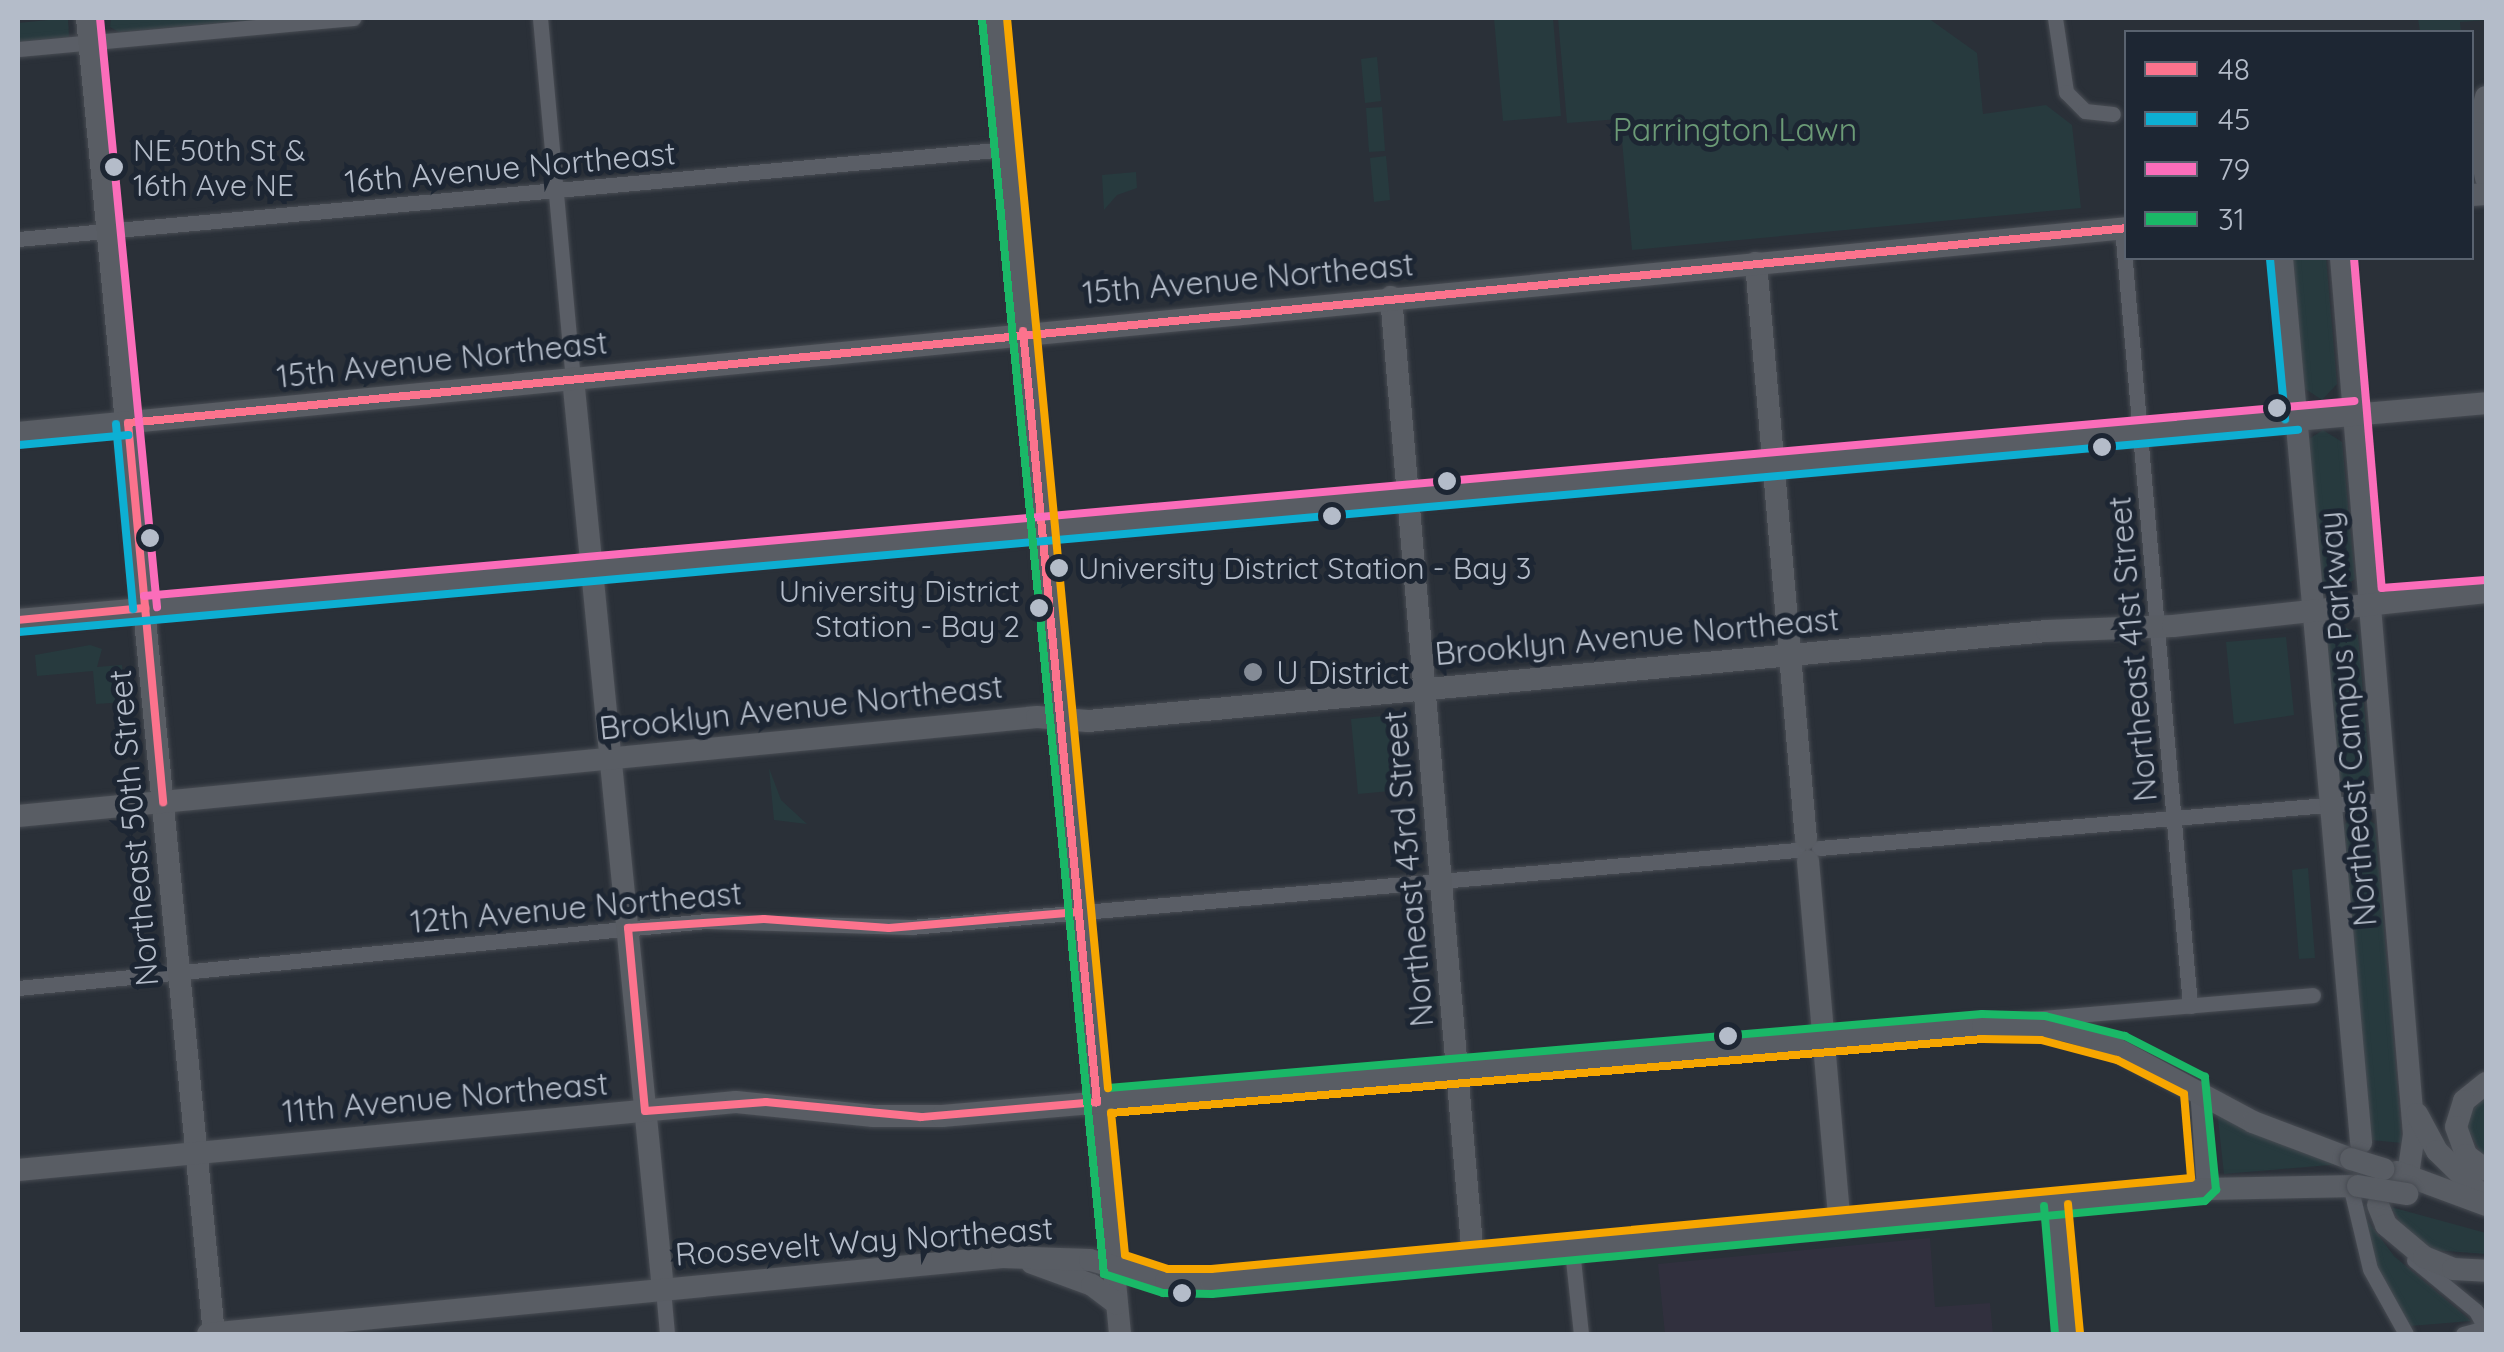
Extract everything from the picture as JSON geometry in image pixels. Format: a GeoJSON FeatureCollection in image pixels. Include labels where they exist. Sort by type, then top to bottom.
{"type":"FeatureCollection","features":[{"type":"Feature","properties":{"kind":"street","name":"Northeast 50th Street"},"geometry":{"type":"LineString","coordinates":[[87,18],[212,1334]]}},
{"type":"Feature","properties":{"kind":"street"},"geometry":{"type":"LineString","coordinates":[[18,50],[354,18]]}},
{"type":"Feature","properties":{"kind":"street"},"geometry":{"type":"LineString","coordinates":[[540,18],[667,1334]]}},
{"type":"Feature","properties":{"kind":"street"},"geometry":{"type":"LineString","coordinates":[[994,18],[1120,1334]]}},
{"type":"Feature","properties":{"kind":"street"},"geometry":{"type":"LineString","coordinates":[[2055,18],[2066,92],[2084,110],[2113,114]]}},
{"type":"Feature","properties":{"kind":"street"},"geometry":{"type":"LineString","coordinates":[[2486,97],[2477,134],[2486,164]]}},
{"type":"Feature","properties":{"kind":"street","name":"16th Avenue Northeast"},"geometry":{"type":"LineString","coordinates":[[18,239],[1006,149]]}},
{"type":"Feature","properties":{"kind":"street","name":"15th Avenue Northeast"},"geometry":{"type":"LineString","coordinates":[[18,433],[1024,332],[2124,228]]}},
{"type":"Feature","properties":{"kind":"street","name":"Northeast 41st Street"},"geometry":{"type":"LineString","coordinates":[[2127,260],[2190,1006]]}},
{"type":"Feature","properties":{"kind":"street","name":"Northeast Campus Parkway"},"geometry":{"type":"LineString","coordinates":[[2282,260],[2356,1150]]}},
{"type":"Feature","properties":{"kind":"street","name":"Northeast Campus Parkway"},"geometry":{"type":"LineString","coordinates":[[2341,260],[2411,1103],[2407,1184]]}},
{"type":"Feature","properties":{"kind":"street"},"geometry":{"type":"LineString","coordinates":[[1756,262],[1840,1225]]}},
{"type":"Feature","properties":{"kind":"street","name":"Northeast 43rd Street"},"geometry":{"type":"LineString","coordinates":[[1390,297],[1473,1258]]}},
{"type":"Feature","properties":{"kind":"street"},"geometry":{"type":"LineString","coordinates":[[18,620],[2486,403]]}},
{"type":"Feature","properties":{"kind":"street","name":"Brooklyn Avenue Northeast"},"geometry":{"type":"LineString","coordinates":[[18,816],[611,758],[1789,654],[2156,626],[2486,592]]}},
{"type":"Feature","properties":{"kind":"street","name":"12th Avenue Northeast"},"geometry":{"type":"LineString","coordinates":[[18,988],[735,919],[910,927],[2386,800]]}},
{"type":"Feature","properties":{"kind":"street","name":"11th Avenue Northeast"},"geometry":{"type":"LineString","coordinates":[[18,1170],[766,1102],[921,1117],[1983,1026],[2011,1016],[2313,995]]}},
{"type":"Feature","properties":{"kind":"street"},"geometry":{"type":"LineString","coordinates":[[1983,1026],[2092,1038],[2196,1086],[2262,1126],[2356,1150],[2407,1184]]}},
{"type":"Feature","properties":{"kind":"street"},"geometry":{"type":"LineString","coordinates":[[2486,1083],[2464,1100],[2456,1127],[2466,1155],[2486,1170]]}},
{"type":"Feature","properties":{"kind":"street"},"geometry":{"type":"LineString","coordinates":[[2196,1086],[2204,1189]]}},
{"type":"Feature","properties":{"kind":"street"},"geometry":{"type":"LineString","coordinates":[[2411,1103],[2437,1151],[2484,1202]]}},
{"type":"Feature","properties":{"kind":"street"},"geometry":{"type":"LineString","coordinates":[[1581,1334],[1573,1260],[1840,1225],[2204,1189],[2407,1184],[2484,1202]]}},
{"type":"Feature","properties":{"kind":"street"},"geometry":{"type":"LineString","coordinates":[[2354,1186],[2370,1269],[2406,1334]]}},
{"type":"Feature","properties":{"kind":"street"},"geometry":{"type":"LineString","coordinates":[[2056,1205],[2068,1334]]}},
{"type":"Feature","properties":{"kind":"street"},"geometry":{"type":"LineString","coordinates":[[2382,1216],[2439,1264],[2486,1270]]}},
{"type":"Feature","properties":{"kind":"street"},"geometry":{"type":"LineString","coordinates":[[2382,1216],[2404,1252],[2476,1311],[2486,1328],[2463,1334]]}},
{"type":"Feature","properties":{"kind":"street","name":"Roosevelt Way Northeast"},"geometry":{"type":"LineString","coordinates":[[212,1334],[1015,1257],[1113,1265],[1195,1282],[1499,1256],[1516,1264],[1573,1260]]}},
{"type":"Feature","properties":{"kind":"street"},"geometry":{"type":"LineString","coordinates":[[1015,1257],[1098,1288],[1117,1304]]}},
{"type":"Feature","properties":{"kind":"shaded area"},"geometry":{"type":"Polygon","coordinates":[[[1930,1238],[1935,1307],[1990,1303],[1993,1334],[1665,1334],[1658,1264],[1930,1238]]]}},
{"type":"Feature","properties":{"kind":"green space"},"geometry":{"type":"Polygon","coordinates":[[[68,18],[69,37],[18,42],[18,23],[68,18]]]}},
{"type":"Feature","properties":{"kind":"green space"},"geometry":{"type":"Polygon","coordinates":[[[111,18],[274,18],[119,32],[110,27],[111,18]]]}},
{"type":"Feature","properties":{"kind":"green space"},"geometry":{"type":"Polygon","coordinates":[[[1494,18],[1553,18],[1561,116],[1503,121],[1494,18]]]}},
{"type":"Feature","properties":{"kind":"green space","name":"Parrington Lawn"},"geometry":{"type":"Polygon","coordinates":[[[1558,18],[1928,18],[1977,53],[1983,114],[2046,105],[2072,125],[2081,208],[1632,250],[1620,119],[1567,123],[1558,18]]]}},
{"type":"Feature","properties":{"kind":"green space"},"geometry":{"type":"Polygon","coordinates":[[[2418,18],[2486,18],[2460,22],[2461,30],[2420,30],[2418,18]]]}},
{"type":"Feature","properties":{"kind":"green space"},"geometry":{"type":"Polygon","coordinates":[[[1377,57],[1381,101],[1365,103],[1361,59],[1377,57]]]}},
{"type":"Feature","properties":{"kind":"green space"},"geometry":{"type":"Polygon","coordinates":[[[1382,107],[1385,151],[1369,152],[1366,108],[1382,107]]]}},
{"type":"Feature","properties":{"kind":"green space"},"geometry":{"type":"Polygon","coordinates":[[[1386,156],[1390,200],[1374,202],[1370,158],[1386,156]]]}},
{"type":"Feature","properties":{"kind":"green space"},"geometry":{"type":"Polygon","coordinates":[[[1136,172],[1137,188],[1117,195],[1104,210],[1102,175],[1136,172]]]}},
{"type":"Feature","properties":{"kind":"green space"},"geometry":{"type":"Polygon","coordinates":[[[2292,260],[2326,260],[2337,384],[2322,400],[2304,388],[2292,260]]]}},
{"type":"Feature","properties":{"kind":"green space"},"geometry":{"type":"Polygon","coordinates":[[[2323,430],[2342,442],[2355,579],[2335,593],[2320,582],[2309,439],[2323,430]]]}},
{"type":"Feature","properties":{"kind":"green space"},"geometry":{"type":"Polygon","coordinates":[[[2340,624],[2358,635],[2370,775],[2355,789],[2338,778],[2326,633],[2340,624]]]}},
{"type":"Feature","properties":{"kind":"green space"},"geometry":{"type":"Polygon","coordinates":[[[2286,637],[2294,715],[2234,724],[2226,642],[2286,637]]]}},
{"type":"Feature","properties":{"kind":"green space"},"geometry":{"type":"Polygon","coordinates":[[[90,645],[102,649],[97,667],[122,665],[126,702],[96,704],[93,671],[37,676],[35,655],[90,645]]]}},
{"type":"Feature","properties":{"kind":"green space"},"geometry":{"type":"Polygon","coordinates":[[[1405,714],[1412,789],[1358,794],[1351,719],[1405,714]]]}},
{"type":"Feature","properties":{"kind":"green space"},"geometry":{"type":"Polygon","coordinates":[[[769,768],[781,800],[807,824],[774,820],[769,768]]]}},
{"type":"Feature","properties":{"kind":"green space"},"geometry":{"type":"Polygon","coordinates":[[[2357,813],[2375,824],[2402,1143],[2371,1140],[2342,827],[2357,813]]]}},
{"type":"Feature","properties":{"kind":"green space"},"geometry":{"type":"Polygon","coordinates":[[[2308,868],[2315,958],[2299,959],[2292,870],[2308,868]]]}},
{"type":"Feature","properties":{"kind":"green space"},"geometry":{"type":"Polygon","coordinates":[[[2486,1092],[2486,1162],[2464,1122],[2486,1092]]]}},
{"type":"Feature","properties":{"kind":"green space"},"geometry":{"type":"Polygon","coordinates":[[[2217,1110],[2341,1164],[2224,1174],[2217,1110]]]}},
{"type":"Feature","properties":{"kind":"green space"},"geometry":{"type":"Polygon","coordinates":[[[2391,1207],[2486,1233],[2486,1254],[2432,1250],[2404,1228],[2391,1207]]]}},
{"type":"Feature","properties":{"kind":"green space"},"geometry":{"type":"Polygon","coordinates":[[[2364,1216],[2394,1256],[2471,1321],[2410,1326],[2375,1266],[2364,1216]]]}},
{"type":"Feature","properties":{"kind":"transit line","name":"79"},"geometry":{"type":"LineString","coordinates":[[100,18],[157,607]]}},
{"type":"Feature","properties":{"kind":"transit line"},"geometry":{"type":"LineString","coordinates":[[1007,18],[1108,1088]]}},
{"type":"Feature","properties":{"kind":"transit line","name":"31"},"geometry":{"type":"LineString","coordinates":[[982,19],[1104,1274],[1163,1293],[1212,1294],[2205,1201],[2216,1190],[2205,1077],[2125,1036],[2045,1016],[1982,1014],[1108,1088]]}},
{"type":"Feature","properties":{"kind":"transit line","name":"48"},"geometry":{"type":"LineString","coordinates":[[128,423],[2124,228]]}},
{"type":"Feature","properties":{"kind":"transit line","name":"45"},"geometry":{"type":"LineString","coordinates":[[2270,260],[2285,419]]}},
{"type":"Feature","properties":{"kind":"transit line","name":"79"},"geometry":{"type":"LineString","coordinates":[[2354,260],[2382,588],[2485,580]]}},
{"type":"Feature","properties":{"kind":"transit line","name":"48"},"geometry":{"type":"LineString","coordinates":[[1023,331],[1097,1102],[921,1117],[766,1102],[645,1111],[628,928],[764,919],[889,928],[1078,912]]}},
{"type":"Feature","properties":{"kind":"transit line","name":"79"},"geometry":{"type":"LineString","coordinates":[[144,596],[2354,401]]}},
{"type":"Feature","properties":{"kind":"transit line","name":"48"},"geometry":{"type":"LineString","coordinates":[[128,423],[163,802]]}},
{"type":"Feature","properties":{"kind":"transit line","name":"45"},"geometry":{"type":"LineString","coordinates":[[116,424],[133,609]]}},
{"type":"Feature","properties":{"kind":"transit line","name":"45"},"geometry":{"type":"LineString","coordinates":[[19,632],[2298,430]]}},
{"type":"Feature","properties":{"kind":"transit line","name":"45"},"geometry":{"type":"LineString","coordinates":[[19,445],[129,435]]}},
{"type":"Feature","properties":{"kind":"transit line","name":"48"},"geometry":{"type":"LineString","coordinates":[[18,620],[145,608]]}},
{"type":"Feature","properties":{"kind":"transit line"},"geometry":{"type":"LineString","coordinates":[[1983,1039],[2041,1040],[2117,1060],[2184,1094],[2191,1178],[1211,1269],[1168,1269],[1125,1255],[1111,1113],[1983,1039]]}},
{"type":"Feature","properties":{"kind":"transit line"},"geometry":{"type":"LineString","coordinates":[[2068,1204],[2080,1333]]}},
{"type":"Feature","properties":{"kind":"transit line","name":"31"},"geometry":{"type":"LineString","coordinates":[[2044,1206],[2055,1334]]}},
{"type":"Feature","properties":{"kind":"place","name":"NE 50th St & 16th Ave NE"},"geometry":{"type":"Point","coordinates":[114,167]}},
{"type":"Feature","properties":{"kind":"place","name":"University District Station - Bay 3"},"geometry":{"type":"Point","coordinates":[1059,568]}},
{"type":"Feature","properties":{"kind":"place","name":"University District Station - Bay 2"},"geometry":{"type":"Point","coordinates":[1039,608]}},
{"type":"Feature","properties":{"kind":"place","name":"U District"},"geometry":{"type":"Point","coordinates":[1253,672]}}]}
